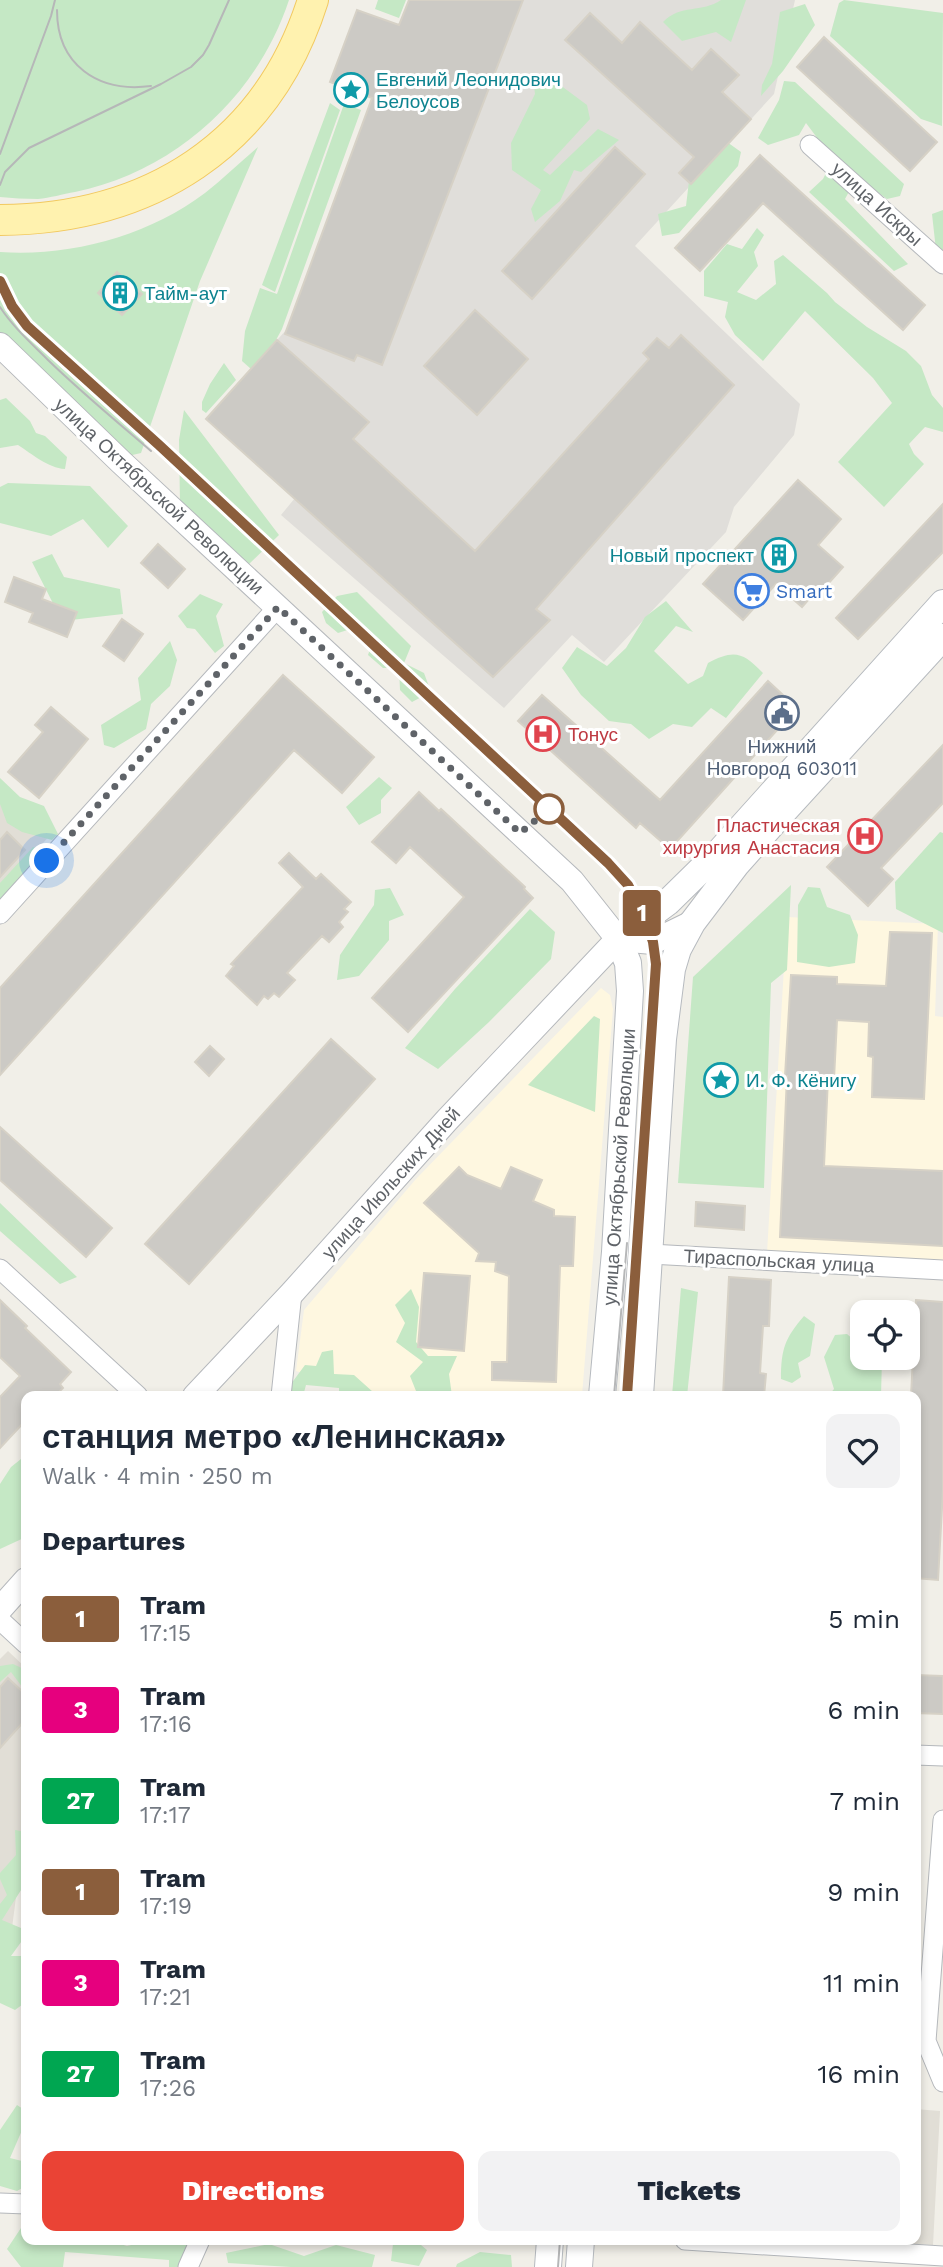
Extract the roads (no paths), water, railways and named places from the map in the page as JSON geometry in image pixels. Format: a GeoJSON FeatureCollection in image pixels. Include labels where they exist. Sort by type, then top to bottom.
{"type":"FeatureCollection","features":[{"type":"Feature","properties":{"kind":"main road"},"geometry":{"type":"LineString","coordinates":[[0,220],[67,215],[122,202],[172,181],[208,157],[236,131],[262,100],[290,56],[313,0]]}},
{"type":"Feature","properties":{"kind":"main road"},"geometry":{"type":"LineString","coordinates":[[623,951],[720,851],[943,603]]}},
{"type":"Feature","properties":{"kind":"main road","name":"улица Октябрьской Революции"},"geometry":{"type":"LineString","coordinates":[[640,1391],[663,1039],[670,982],[678,949],[692,923],[736,865],[943,637]]}},
{"type":"Feature","properties":{"kind":"main road","name":"улица Октябрьской Революции"},"geometry":{"type":"LineString","coordinates":[[603,1391],[615,1252],[630,991],[623,951]]}},
{"type":"Feature","properties":{"kind":"main road"},"geometry":{"type":"LineString","coordinates":[[621,1143],[657,1145]]}},
{"type":"Feature","properties":{"kind":"main road","name":"Тираспольская улица"},"geometry":{"type":"LineString","coordinates":[[615,1252],[650,1254]]}},
{"type":"Feature","properties":{"kind":"main road"},"geometry":{"type":"LineString","coordinates":[[548,2267],[550,2245]]}},
{"type":"Feature","properties":{"kind":"main road"},"geometry":{"type":"LineString","coordinates":[[579,2267],[581,2245]]}},
{"type":"Feature","properties":{"kind":"street","name":"улица Искры"},"geometry":{"type":"LineString","coordinates":[[810,145],[943,264]]}},
{"type":"Feature","properties":{"kind":"street","name":"улица Октябрьской Революции"},"geometry":{"type":"LineString","coordinates":[[0,345],[572,881],[623,951]]}},
{"type":"Feature","properties":{"kind":"street"},"geometry":{"type":"LineString","coordinates":[[0,914],[278,607]]}},
{"type":"Feature","properties":{"kind":"street"},"geometry":{"type":"LineString","coordinates":[[623,951],[653,942],[692,923]]}},
{"type":"Feature","properties":{"kind":"street","name":"улица Июльских Дней"},"geometry":{"type":"LineString","coordinates":[[200,1391],[292,1293],[447,1120],[589,970],[623,951]]}},
{"type":"Feature","properties":{"kind":"street","name":"Тираспольская улица"},"geometry":{"type":"LineString","coordinates":[[650,1254],[943,1270]]}},
{"type":"Feature","properties":{"kind":"street"},"geometry":{"type":"LineString","coordinates":[[0,1269],[133,1391]]}},
{"type":"Feature","properties":{"kind":"street"},"geometry":{"type":"LineString","coordinates":[[282,1391],[292,1293]]}},
{"type":"Feature","properties":{"kind":"street"},"geometry":{"type":"LineString","coordinates":[[0,1609],[21,1586]]}},
{"type":"Feature","properties":{"kind":"street"},"geometry":{"type":"LineString","coordinates":[[0,1620],[21,1639]]}},
{"type":"Feature","properties":{"kind":"street"},"geometry":{"type":"LineString","coordinates":[[921,1755],[943,1756]]}},
{"type":"Feature","properties":{"kind":"street"},"geometry":{"type":"LineString","coordinates":[[943,1820],[926,2041],[943,2082]]}},
{"type":"Feature","properties":{"kind":"street"},"geometry":{"type":"LineString","coordinates":[[0,2203],[21,2204]]}},
{"type":"Feature","properties":{"kind":"street"},"geometry":{"type":"LineString","coordinates":[[188,2267],[198,2245]]}},
{"type":"Feature","properties":{"kind":"street"},"geometry":{"type":"LineString","coordinates":[[750,2245],[932,2259]]}},
{"type":"Feature","properties":{"kind":"tram line"},"geometry":{"type":"LineString","coordinates":[[0,154],[55,0]]}},
{"type":"Feature","properties":{"kind":"tram line"},"geometry":{"type":"LineString","coordinates":[[0,185],[5,172],[29,148],[191,67],[209,45],[229,0]]}},
{"type":"Feature","properties":{"kind":"tram line"},"geometry":{"type":"LineString","coordinates":[[57,10],[64,46],[84,71],[98,80],[114,85],[151,86]]}},
{"type":"Feature","properties":{"kind":"tram line"},"geometry":{"type":"LineString","coordinates":[[0,281],[12,306],[27,326],[503,764],[628,885],[645,918],[653,942],[655,964],[627,1391]]}},
{"type":"Feature","properties":{"kind":"tram line","name":"1"},"geometry":{"type":"LineString","coordinates":[[0,281],[12,306],[27,326],[484,746],[628,885],[645,918],[653,942],[656,964],[627,1391]]}},
{"type":"Feature","properties":{"kind":"tram line"},"geometry":{"type":"LineString","coordinates":[[0,307],[16,328],[48,360],[151,451]]}},
{"type":"Feature","properties":{"kind":"tram line"},"geometry":{"type":"LineString","coordinates":[[614,1391],[627,1243]]}},
{"type":"Feature","properties":{"kind":"tram line"},"geometry":{"type":"LineString","coordinates":[[558,2267],[560,2245]]}},
{"type":"Feature","properties":{"kind":"place","name":"Евгений Леонидович Белоусов"},"geometry":{"type":"Point","coordinates":[351,90]}},
{"type":"Feature","properties":{"kind":"place","name":"Тайм-аут"},"geometry":{"type":"Point","coordinates":[120,293]}},
{"type":"Feature","properties":{"kind":"place","name":"Новый проспект"},"geometry":{"type":"Point","coordinates":[779,555]}},
{"type":"Feature","properties":{"kind":"place","name":"Smart"},"geometry":{"type":"Point","coordinates":[752,591]}},
{"type":"Feature","properties":{"kind":"place","name":"Нижний Новгород 603011"},"geometry":{"type":"Point","coordinates":[782,713]}},
{"type":"Feature","properties":{"kind":"place","name":"Тонус"},"geometry":{"type":"Point","coordinates":[543,734]}},
{"type":"Feature","properties":{"kind":"place","name":"Пластическая хирургия Анастасия"},"geometry":{"type":"Point","coordinates":[865,836]}},
{"type":"Feature","properties":{"kind":"place","name":"И. Ф. Кёнигу"},"geometry":{"type":"Point","coordinates":[721,1080]}}]}
